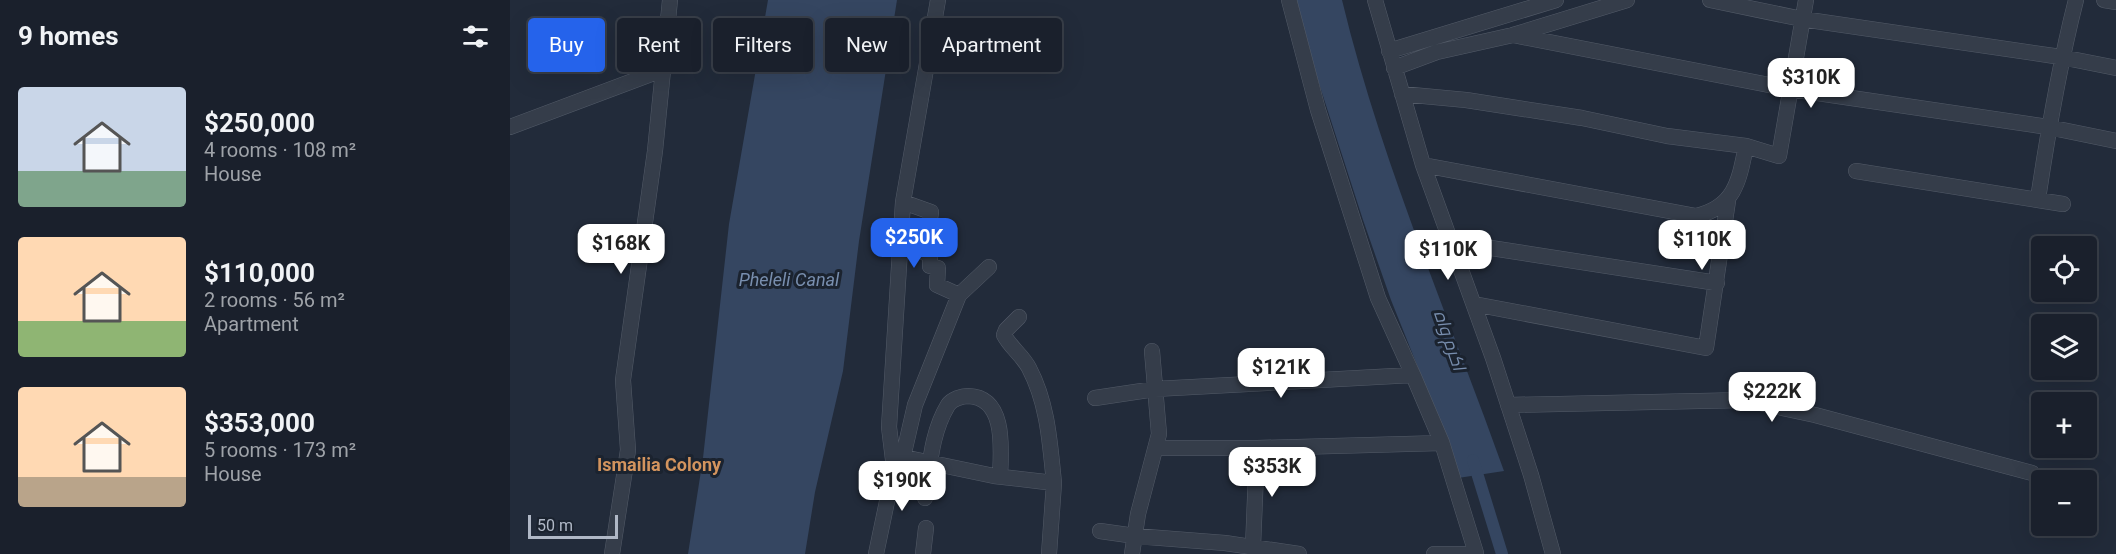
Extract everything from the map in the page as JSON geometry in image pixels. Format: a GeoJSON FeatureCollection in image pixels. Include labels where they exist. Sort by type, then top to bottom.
{"type":"FeatureCollection","features":[{"type":"Feature","properties":{"kind":"street"},"geometry":{"type":"LineString","coordinates":[[667,18],[669,0]]}},
{"type":"Feature","properties":{"kind":"street"},"geometry":{"type":"LineString","coordinates":[[899,462],[889,427],[903,202],[938,0]]}},
{"type":"Feature","properties":{"kind":"street"},"geometry":{"type":"LineString","coordinates":[[1289,0],[1318,110],[1378,298],[1442,443],[1476,554],[1434,554]]}},
{"type":"Feature","properties":{"kind":"street"},"geometry":{"type":"LineString","coordinates":[[1375,0],[1423,165],[1508,405],[1553,554]]}},
{"type":"Feature","properties":{"kind":"street"},"geometry":{"type":"LineString","coordinates":[[1389,51],[1556,0]]}},
{"type":"Feature","properties":{"kind":"street"},"geometry":{"type":"LineString","coordinates":[[1394,68],[1437,52],[1513,35],[1627,0]]}},
{"type":"Feature","properties":{"kind":"street"},"geometry":{"type":"LineString","coordinates":[[1710,0],[1802,19],[2061,57],[2116,68]]}},
{"type":"Feature","properties":{"kind":"street"},"geometry":{"type":"LineString","coordinates":[[1402,94],[1466,100],[1582,118],[1667,136],[1746,147],[1779,156],[1806,0]]}},
{"type":"Feature","properties":{"kind":"street"},"geometry":{"type":"LineString","coordinates":[[2038,199],[2061,57],[2076,0]]}},
{"type":"Feature","properties":{"kind":"street"},"geometry":{"type":"LineString","coordinates":[[2104,0],[2116,2]]}},
{"type":"Feature","properties":{"kind":"street"},"geometry":{"type":"LineString","coordinates":[[1513,35],[1790,89],[2048,127],[2116,141]]}},
{"type":"Feature","properties":{"kind":"street"},"geometry":{"type":"LineString","coordinates":[[510,128],[657,72]]}},
{"type":"Feature","properties":{"kind":"street"},"geometry":{"type":"LineString","coordinates":[[612,554],[628,450],[623,380],[655,152],[662,72]]}},
{"type":"Feature","properties":{"kind":"street"},"geometry":{"type":"LineString","coordinates":[[1474,304],[1703,348],[1708,345],[1728,201],[1740,178],[1746,147]]}},
{"type":"Feature","properties":{"kind":"street"},"geometry":{"type":"LineString","coordinates":[[1423,165],[1696,216],[1710,213],[1728,201]]}},
{"type":"Feature","properties":{"kind":"street"},"geometry":{"type":"LineString","coordinates":[[1856,171],[2063,204]]}},
{"type":"Feature","properties":{"kind":"street"},"geometry":{"type":"LineString","coordinates":[[903,202],[931,212],[926,253],[930,256],[930,266],[938,268],[937,285],[959,295]]}},
{"type":"Feature","properties":{"kind":"street"},"geometry":{"type":"LineString","coordinates":[[1452,242],[1716,283]]}},
{"type":"Feature","properties":{"kind":"street"},"geometry":{"type":"LineString","coordinates":[[876,554],[915,405],[959,295],[988,267]]}},
{"type":"Feature","properties":{"kind":"street"},"geometry":{"type":"LineString","coordinates":[[1019,317],[1004,334],[1029,368],[1048,422],[1054,483],[1049,554]]}},
{"type":"Feature","properties":{"kind":"street"},"geometry":{"type":"LineString","coordinates":[[1132,554],[1138,514],[1159,434],[1152,351]]}},
{"type":"Feature","properties":{"kind":"street"},"geometry":{"type":"LineString","coordinates":[[1095,398],[1155,389],[1413,375]]}},
{"type":"Feature","properties":{"kind":"street"},"geometry":{"type":"LineString","coordinates":[[926,498],[934,436],[949,402],[959,397],[969,396],[987,403],[996,417],[1001,444],[1000,477]]}},
{"type":"Feature","properties":{"kind":"street"},"geometry":{"type":"LineString","coordinates":[[1508,405],[1746,400],[1815,415],[2031,473]]}},
{"type":"Feature","properties":{"kind":"street"},"geometry":{"type":"LineString","coordinates":[[1156,448],[1442,443]]}},
{"type":"Feature","properties":{"kind":"street"},"geometry":{"type":"LineString","coordinates":[[1253,547],[1257,448]]}},
{"type":"Feature","properties":{"kind":"street"},"geometry":{"type":"LineString","coordinates":[[899,462],[930,463],[1000,477],[1054,483]]}},
{"type":"Feature","properties":{"kind":"street"},"geometry":{"type":"LineString","coordinates":[[923,554],[926,528]]}},
{"type":"Feature","properties":{"kind":"street"},"geometry":{"type":"LineString","coordinates":[[1100,531],[1299,554]]}},
{"type":"Feature","properties":{"kind":"water","name":"Pheleli Canal"},"geometry":{"type":"Polygon","coordinates":[[[768,0],[897,0],[894,18],[825,18],[825,72],[886,72],[859,241],[843,371],[815,492],[805,554],[688,554],[703,458],[729,224],[755,72],[813,72],[813,18],[765,18],[768,0]]]}},
{"type":"Feature","properties":{"kind":"water"},"geometry":{"type":"Polygon","coordinates":[[[1296,0],[1342,0],[1376,120],[1396,179],[1504,471],[1458,478],[1437,415],[1391,300],[1363,220],[1304,37],[1296,0]]]}},
{"type":"Feature","properties":{"kind":"waterway","name":"اکرم واہ"},"geometry":{"type":"LineString","coordinates":[[1473,460],[1502,554]]}},
{"type":"Feature","properties":{"kind":"district","name":"Ismailia Colony"},"geometry":{"type":"Point","coordinates":[659,464]}}]}
